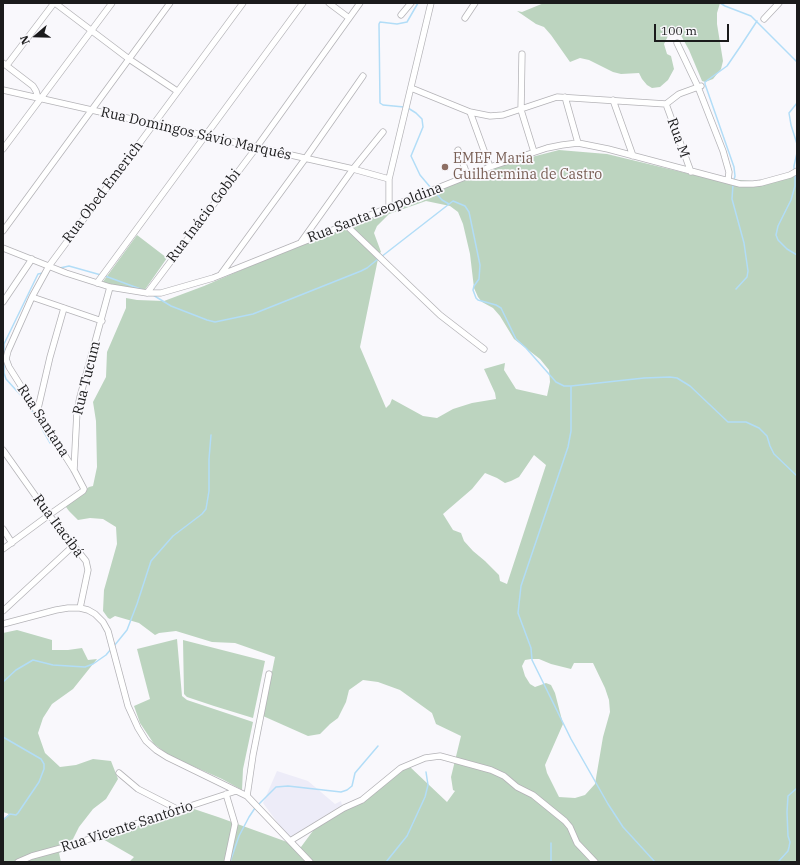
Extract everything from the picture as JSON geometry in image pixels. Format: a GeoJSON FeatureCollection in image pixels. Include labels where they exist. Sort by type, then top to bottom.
{"type":"FeatureCollection","features":[{"type":"Feature","properties":{"kind":"street"},"geometry":{"type":"LineString","coordinates":[[40,99],[33,86],[5,64],[54,3],[129,59],[177,91]]}},
{"type":"Feature","properties":{"kind":"street"},"geometry":{"type":"LineString","coordinates":[[3,149],[112,3]]}},
{"type":"Feature","properties":{"kind":"street"},"geometry":{"type":"LineString","coordinates":[[3,231],[170,3]]}},
{"type":"Feature","properties":{"kind":"street","name":"Rua Obed Emerich"},"geometry":{"type":"LineString","coordinates":[[49,266],[243,3]]}},
{"type":"Feature","properties":{"kind":"street"},"geometry":{"type":"LineString","coordinates":[[97,283],[303,3]]}},
{"type":"Feature","properties":{"kind":"street"},"geometry":{"type":"LineString","coordinates":[[329,3],[349,18]]}},
{"type":"Feature","properties":{"kind":"street","name":"Rua Inácio Gobbi"},"geometry":{"type":"LineString","coordinates":[[147,293],[256,148],[360,3]]}},
{"type":"Feature","properties":{"kind":"street"},"geometry":{"type":"LineString","coordinates":[[401,15],[411,3]]}},
{"type":"Feature","properties":{"kind":"street"},"geometry":{"type":"LineString","coordinates":[[389,208],[389,179],[431,3]]}},
{"type":"Feature","properties":{"kind":"street"},"geometry":{"type":"LineString","coordinates":[[465,18],[475,3]]}},
{"type":"Feature","properties":{"kind":"street"},"geometry":{"type":"LineString","coordinates":[[764,19],[779,3]]}},
{"type":"Feature","properties":{"kind":"street"},"geometry":{"type":"LineString","coordinates":[[677,43],[700,86],[723,151],[729,172],[728,181]]}},
{"type":"Feature","properties":{"kind":"street"},"geometry":{"type":"LineString","coordinates":[[522,54],[521,110],[534,152]]}},
{"type":"Feature","properties":{"kind":"street"},"geometry":{"type":"LineString","coordinates":[[220,275],[305,159],[363,76]]}},
{"type":"Feature","properties":{"kind":"street"},"geometry":{"type":"LineString","coordinates":[[411,88],[470,112],[496,116],[521,110],[554,97],[666,104],[678,94],[700,86]]}},
{"type":"Feature","properties":{"kind":"street","name":"Rua Domingos Sávio Marquês"},"geometry":{"type":"LineString","coordinates":[[3,90],[354,169],[389,179]]}},
{"type":"Feature","properties":{"kind":"street"},"geometry":{"type":"LineString","coordinates":[[565,97],[578,143]]}},
{"type":"Feature","properties":{"kind":"street"},"geometry":{"type":"LineString","coordinates":[[614,100],[633,156]]}},
{"type":"Feature","properties":{"kind":"street","name":"Rua M"},"geometry":{"type":"LineString","coordinates":[[666,104],[691,172]]}},
{"type":"Feature","properties":{"kind":"street"},"geometry":{"type":"LineString","coordinates":[[470,112],[490,167]]}},
{"type":"Feature","properties":{"kind":"street"},"geometry":{"type":"LineString","coordinates":[[301,242],[354,169],[384,132]]}},
{"type":"Feature","properties":{"kind":"street","name":"Rua Santa Leopoldina"},"geometry":{"type":"LineString","coordinates":[[3,248],[66,274],[110,287],[147,293],[168,292],[220,275],[490,167],[562,144],[578,143],[608,149],[740,184],[753,184],[790,175],[797,171]]}},
{"type":"Feature","properties":{"kind":"street"},"geometry":{"type":"LineString","coordinates":[[458,150],[468,176]]}},
{"type":"Feature","properties":{"kind":"street"},"geometry":{"type":"LineString","coordinates":[[346,225],[440,315],[484,349]]}},
{"type":"Feature","properties":{"kind":"street"},"geometry":{"type":"LineString","coordinates":[[3,302],[32,259]]}},
{"type":"Feature","properties":{"kind":"street","name":"Rua Santana"},"geometry":{"type":"LineString","coordinates":[[48,515],[84,489],[74,470],[9,367],[6,359],[8,351],[32,297],[49,266]]}},
{"type":"Feature","properties":{"kind":"street","name":"Rua Tucum"},"geometry":{"type":"LineString","coordinates":[[74,470],[77,411],[110,287]]}},
{"type":"Feature","properties":{"kind":"street"},"geometry":{"type":"LineString","coordinates":[[32,297],[102,321]]}},
{"type":"Feature","properties":{"kind":"street"},"geometry":{"type":"LineString","coordinates":[[38,413],[50,357],[64,308]]}},
{"type":"Feature","properties":{"kind":"street","name":"Rua Itacibá"},"geometry":{"type":"LineString","coordinates":[[3,450],[48,515],[88,566],[80,608]]}},
{"type":"Feature","properties":{"kind":"street"},"geometry":{"type":"LineString","coordinates":[[3,549],[48,515]]}},
{"type":"Feature","properties":{"kind":"street"},"geometry":{"type":"LineString","coordinates":[[3,529],[12,543]]}},
{"type":"Feature","properties":{"kind":"street"},"geometry":{"type":"LineString","coordinates":[[3,611],[73,546]]}},
{"type":"Feature","properties":{"kind":"street"},"geometry":{"type":"LineString","coordinates":[[3,624],[68,608],[80,608],[95,614],[103,622],[108,631],[130,711],[138,728],[146,740],[156,750],[167,757],[247,796],[310,862]]}},
{"type":"Feature","properties":{"kind":"street"},"geometry":{"type":"LineString","coordinates":[[247,796],[253,755],[269,674]]}},
{"type":"Feature","properties":{"kind":"street"},"geometry":{"type":"LineString","coordinates":[[290,841],[344,808],[362,800],[401,768],[425,758],[440,756],[486,768],[504,776],[532,795],[565,821],[570,827],[577,844],[595,862]]}},
{"type":"Feature","properties":{"kind":"street"},"geometry":{"type":"LineString","coordinates":[[119,773],[138,789],[180,810]]}},
{"type":"Feature","properties":{"kind":"street","name":"Rua Vicente Santório"},"geometry":{"type":"LineString","coordinates":[[18,862],[32,856],[65,847],[236,791]]}},
{"type":"Feature","properties":{"kind":"street"},"geometry":{"type":"LineString","coordinates":[[226,794],[235,824],[227,862]]}},
{"type":"Feature","properties":{"kind":"shaded area"},"geometry":{"type":"Polygon","coordinates":[[[277,771],[308,781],[335,804],[341,801],[342,805],[289,838],[263,803],[277,771]]]}},
{"type":"Feature","properties":{"kind":"green space"},"geometry":{"type":"Polygon","coordinates":[[[544,3],[720,3],[717,13],[717,24],[723,61],[721,69],[713,79],[705,82],[702,81],[689,50],[678,30],[670,32],[664,44],[667,54],[671,56],[674,69],[668,80],[660,87],[652,88],[647,85],[639,73],[621,74],[613,72],[589,60],[580,58],[570,62],[544,27],[536,24],[517,11],[522,12],[544,3]]]}},
{"type":"Feature","properties":{"kind":"green space"},"geometry":{"type":"Polygon","coordinates":[[[559,150],[607,154],[694,175],[723,179],[767,182],[797,175],[797,862],[129,862],[134,857],[101,838],[191,808],[301,847],[318,824],[363,801],[409,766],[447,802],[455,791],[453,790],[451,777],[461,736],[436,724],[432,713],[400,690],[378,682],[363,680],[349,690],[346,702],[338,718],[320,734],[308,736],[263,716],[275,657],[235,643],[212,642],[176,631],[159,633],[155,635],[139,623],[115,616],[110,619],[108,618],[103,611],[104,590],[117,544],[116,527],[103,519],[90,518],[78,520],[66,507],[67,504],[89,487],[93,486],[97,467],[96,421],[93,402],[106,377],[107,352],[126,308],[126,298],[164,301],[493,167],[559,150]],[[426,201],[389,214],[377,226],[374,233],[381,252],[379,254],[360,347],[386,408],[392,399],[423,416],[437,418],[453,409],[472,403],[496,399],[495,393],[484,369],[505,363],[504,370],[516,389],[547,396],[550,382],[549,370],[540,359],[514,339],[500,316],[493,308],[482,302],[478,297],[474,288],[470,254],[463,224],[458,212],[450,206],[426,201]],[[534,455],[519,477],[505,483],[485,473],[472,489],[443,514],[453,530],[461,533],[464,541],[473,551],[499,575],[500,581],[507,584],[546,465],[534,455]],[[539,659],[525,660],[522,666],[525,676],[530,684],[535,687],[546,683],[551,685],[555,693],[563,724],[545,765],[547,773],[559,797],[575,798],[585,795],[595,784],[603,737],[610,712],[609,700],[605,688],[593,663],[574,663],[571,669],[539,659]]]}},
{"type":"Feature","properties":{"kind":"green space"},"geometry":{"type":"Polygon","coordinates":[[[137,235],[167,258],[144,291],[102,283],[137,235]]]}},
{"type":"Feature","properties":{"kind":"green space"},"geometry":{"type":"Polygon","coordinates":[[[17,630],[52,640],[52,650],[82,648],[88,660],[97,659],[73,689],[52,704],[43,718],[38,733],[45,753],[60,767],[76,765],[93,759],[111,761],[118,779],[106,799],[93,809],[79,827],[68,849],[59,853],[61,862],[3,862],[3,819],[9,814],[3,812],[3,633],[17,630]]]}},
{"type":"Feature","properties":{"kind":"green space"},"geometry":{"type":"Polygon","coordinates":[[[177,639],[182,696],[187,700],[253,722],[243,769],[242,790],[222,779],[170,756],[154,744],[140,723],[134,706],[150,699],[137,649],[177,639]]]}},
{"type":"Feature","properties":{"kind":"green space"},"geometry":{"type":"Polygon","coordinates":[[[183,640],[265,661],[253,718],[187,697],[184,694],[183,640]]]}},
{"type":"Feature","properties":{"kind":"waterway"},"geometry":{"type":"LineString","coordinates":[[404,107],[383,105],[380,103],[379,24],[380,22],[397,24],[407,22],[418,3]]}},
{"type":"Feature","properties":{"kind":"waterway"},"geometry":{"type":"LineString","coordinates":[[720,3],[751,16],[797,62]]}},
{"type":"Feature","properties":{"kind":"waterway"},"geometry":{"type":"LineString","coordinates":[[734,180],[734,167],[705,82],[727,66],[757,21]]}},
{"type":"Feature","properties":{"kind":"waterway"},"geometry":{"type":"LineString","coordinates":[[797,103],[789,113],[797,144]]}},
{"type":"Feature","properties":{"kind":"waterway"},"geometry":{"type":"LineString","coordinates":[[408,108],[422,119],[423,127],[411,156],[420,175],[431,188]]}},
{"type":"Feature","properties":{"kind":"waterway"},"geometry":{"type":"LineString","coordinates":[[794,171],[797,153]]}},
{"type":"Feature","properties":{"kind":"waterway"},"geometry":{"type":"LineString","coordinates":[[795,175],[795,186],[791,200],[778,226],[776,235],[778,240],[787,249],[797,255]]}},
{"type":"Feature","properties":{"kind":"waterway"},"geometry":{"type":"LineString","coordinates":[[733,184],[732,199],[744,243],[748,271],[747,277],[736,289]]}},
{"type":"Feature","properties":{"kind":"waterway"},"geometry":{"type":"LineString","coordinates":[[434,191],[442,200],[449,204]]}},
{"type":"Feature","properties":{"kind":"waterway"},"geometry":{"type":"LineString","coordinates":[[381,257],[453,201],[465,206],[469,212],[480,265],[479,279],[473,290],[476,298],[501,308],[516,339],[556,382],[564,386],[571,386],[644,378],[677,378],[690,386],[728,422],[746,422],[759,428],[767,436],[774,454],[797,476]]}},
{"type":"Feature","properties":{"kind":"waterway"},"geometry":{"type":"LineString","coordinates":[[153,295],[171,306],[215,322],[253,314],[361,271],[378,259]]}},
{"type":"Feature","properties":{"kind":"waterway"},"geometry":{"type":"LineString","coordinates":[[60,268],[69,266],[101,275]]}},
{"type":"Feature","properties":{"kind":"waterway"},"geometry":{"type":"LineString","coordinates":[[43,273],[38,274],[4,344],[4,373],[6,379],[31,409],[50,443]]}},
{"type":"Feature","properties":{"kind":"waterway"},"geometry":{"type":"LineString","coordinates":[[105,276],[146,291]]}},
{"type":"Feature","properties":{"kind":"waterway"},"geometry":{"type":"LineString","coordinates":[[571,386],[571,431],[568,447],[521,586],[518,613],[531,648],[532,660],[571,739],[608,804],[623,827],[655,862]]}},
{"type":"Feature","properties":{"kind":"waterway"},"geometry":{"type":"LineString","coordinates":[[114,646],[127,630],[151,561],[173,536],[202,514],[206,509],[209,491],[211,435]]}},
{"type":"Feature","properties":{"kind":"waterway"},"geometry":{"type":"LineString","coordinates":[[3,682],[16,670],[33,660],[53,665],[85,667],[93,664],[106,655],[111,649]]}},
{"type":"Feature","properties":{"kind":"waterway"},"geometry":{"type":"LineString","coordinates":[[3,737],[41,759],[44,764],[44,769],[39,782],[18,813],[16,815],[10,814],[3,820]]}},
{"type":"Feature","properties":{"kind":"waterway"},"geometry":{"type":"LineString","coordinates":[[258,805],[276,787],[288,786],[341,792],[347,790],[352,786],[355,773],[378,746]]}},
{"type":"Feature","properties":{"kind":"waterway"},"geometry":{"type":"LineString","coordinates":[[386,862],[407,836],[425,797],[428,785],[426,772]]}},
{"type":"Feature","properties":{"kind":"waterway"},"geometry":{"type":"LineString","coordinates":[[778,862],[788,851],[790,842],[788,836],[788,796],[797,788]]}},
{"type":"Feature","properties":{"kind":"waterway"},"geometry":{"type":"LineString","coordinates":[[230,862],[239,836],[255,808]]}},
{"type":"Feature","properties":{"kind":"waterway"},"geometry":{"type":"LineString","coordinates":[[551,843],[551,862]]}},
{"type":"Feature","properties":{"kind":"place","name":"EMEF Maria Guilhermina de Castro"},"geometry":{"type":"Point","coordinates":[445,167]}}]}
